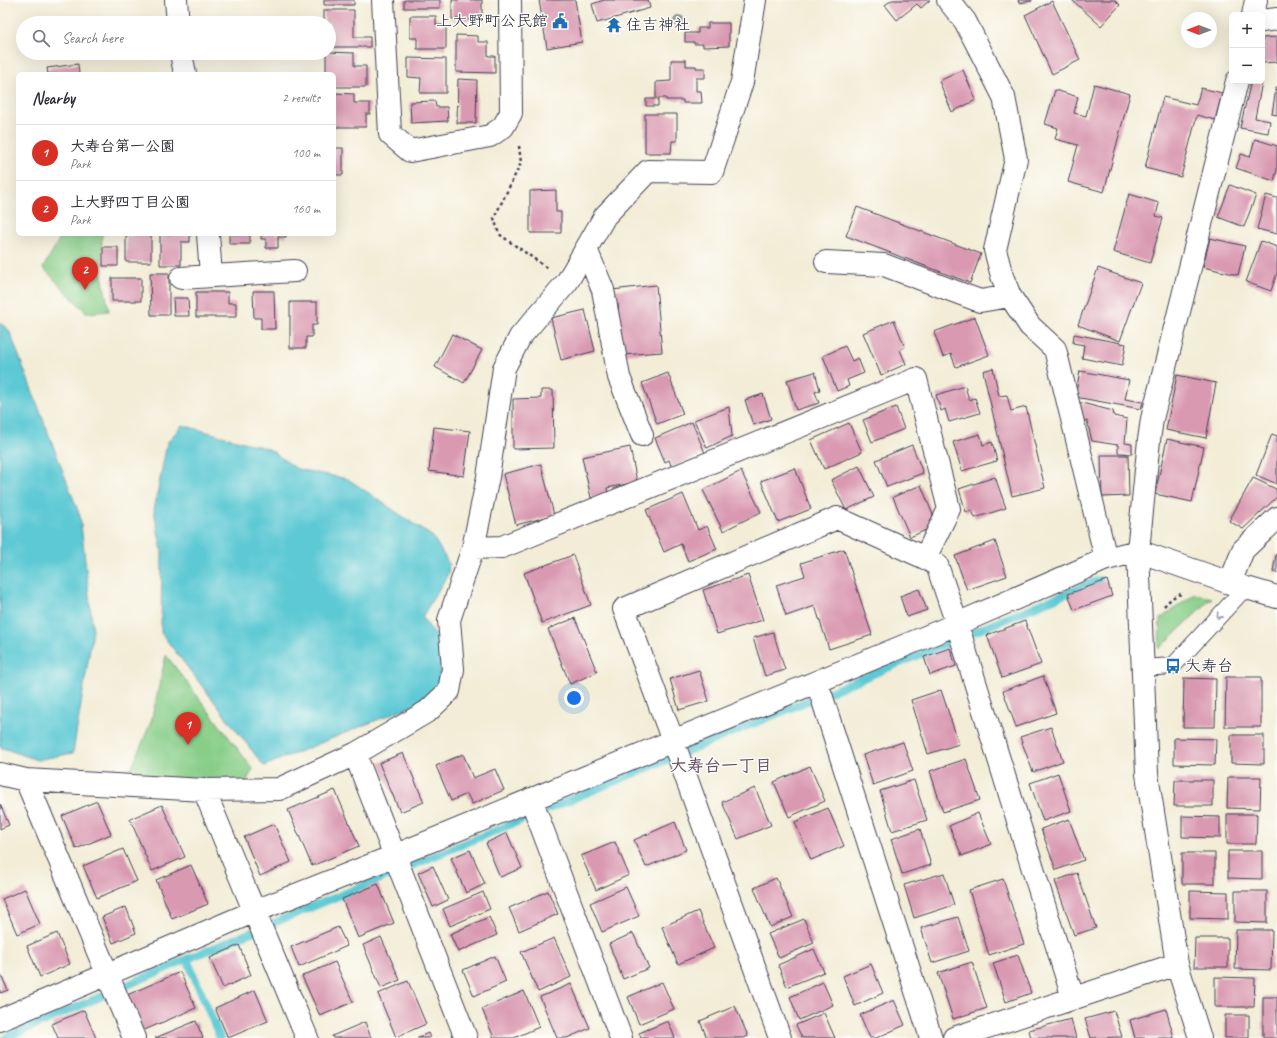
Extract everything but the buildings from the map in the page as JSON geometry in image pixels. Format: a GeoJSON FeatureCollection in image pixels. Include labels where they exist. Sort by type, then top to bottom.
{"type":"FeatureCollection","features":[{"type":"Feature","properties":{"kind":"street"},"geometry":{"type":"LineString","coordinates":[[176,0],[177,16]]}},
{"type":"Feature","properties":{"kind":"street"},"geometry":{"type":"LineString","coordinates":[[383,0],[390,134],[410,151],[490,136],[503,126],[511,113],[510,0]]}},
{"type":"Feature","properties":{"kind":"street"},"geometry":{"type":"LineString","coordinates":[[0,774],[26,780],[204,790],[279,789],[355,754],[428,711],[449,691],[453,669],[449,620],[473,548],[488,477],[504,368],[520,337],[567,282],[605,216],[648,171],[712,172],[742,82],[755,0]]}},
{"type":"Feature","properties":{"kind":"street"},"geometry":{"type":"LineString","coordinates":[[948,0],[965,21],[1004,96],[1016,159],[995,250],[1002,276],[1010,296],[1030,326],[1054,348],[1106,559]]}},
{"type":"Feature","properties":{"kind":"street"},"geometry":{"type":"LineString","coordinates":[[1254,12],[1256,0]]}},
{"type":"Feature","properties":{"kind":"street"},"geometry":{"type":"LineString","coordinates":[[1265,21],[1277,19]]}},
{"type":"Feature","properties":{"kind":"street"},"geometry":{"type":"LineString","coordinates":[[182,60],[185,72]]}},
{"type":"Feature","properties":{"kind":"street"},"geometry":{"type":"LineString","coordinates":[[1200,1038],[1177,964],[1147,774],[1138,551],[1152,419],[1235,84]]}},
{"type":"Feature","properties":{"kind":"street"},"geometry":{"type":"LineString","coordinates":[[208,236],[211,276]]}},
{"type":"Feature","properties":{"kind":"street"},"geometry":{"type":"LineString","coordinates":[[586,249],[604,290],[619,377],[642,435]]}},
{"type":"Feature","properties":{"kind":"street"},"geometry":{"type":"LineString","coordinates":[[826,262],[884,264],[980,301],[1010,296]]}},
{"type":"Feature","properties":{"kind":"street"},"geometry":{"type":"LineString","coordinates":[[182,278],[295,271]]}},
{"type":"Feature","properties":{"kind":"street"},"geometry":{"type":"LineString","coordinates":[[473,548],[502,547],[916,379],[949,509],[925,558]]}},
{"type":"Feature","properties":{"kind":"street"},"geometry":{"type":"LineString","coordinates":[[780,1038],[624,609],[837,518],[925,558],[937,565],[1073,998]]}},
{"type":"Feature","properties":{"kind":"street"},"geometry":{"type":"LineString","coordinates":[[1237,586],[1243,550],[1277,518]]}},
{"type":"Feature","properties":{"kind":"street"},"geometry":{"type":"LineString","coordinates":[[0,1020],[254,912],[817,682],[1106,559],[1138,551],[1237,586],[1277,597]]}},
{"type":"Feature","properties":{"kind":"street"},"geometry":{"type":"LineString","coordinates":[[817,682],[931,1038]]}},
{"type":"Feature","properties":{"kind":"street"},"geometry":{"type":"LineString","coordinates":[[355,754],[466,1038]]}},
{"type":"Feature","properties":{"kind":"street"},"geometry":{"type":"LineString","coordinates":[[26,780],[134,1038]]}},
{"type":"Feature","properties":{"kind":"street"},"geometry":{"type":"LineString","coordinates":[[204,790],[306,1038]]}},
{"type":"Feature","properties":{"kind":"street"},"geometry":{"type":"LineString","coordinates":[[531,798],[621,1038]]}},
{"type":"Feature","properties":{"kind":"street"},"geometry":{"type":"LineString","coordinates":[[954,1038],[1177,964]]}},
{"type":"Feature","properties":{"kind":"lane"},"geometry":{"type":"LineString","coordinates":[[1143,668],[1173,666],[1237,586]]}},
{"type":"Feature","properties":{"kind":"path"},"geometry":{"type":"LineString","coordinates":[[503,126],[519,142],[521,163],[494,218],[498,234],[567,282]]}},
{"type":"Feature","properties":{"kind":"path"},"geometry":{"type":"LineString","coordinates":[[1163,607],[1172,598],[1184,593]]}},
{"type":"Feature","properties":{"kind":"green space"},"geometry":{"type":"Polygon","coordinates":[[[61,236],[102,236],[101,270],[109,311],[87,313],[43,268],[61,236]]]}},
{"type":"Feature","properties":{"kind":"green space"},"geometry":{"type":"Polygon","coordinates":[[[1195,594],[1212,598],[1159,649],[1160,619],[1195,594]]]}},
{"type":"Feature","properties":{"kind":"green space"},"geometry":{"type":"Polygon","coordinates":[[[166,655],[253,769],[242,790],[127,779],[151,722],[166,655]]]}},
{"type":"Feature","properties":{"kind":"water"},"geometry":{"type":"Polygon","coordinates":[[[0,323],[9,330],[80,516],[93,631],[73,753],[37,760],[0,747],[0,323]]]}},
{"type":"Feature","properties":{"kind":"water"},"geometry":{"type":"Polygon","coordinates":[[[182,425],[269,449],[297,469],[348,479],[433,537],[449,564],[448,574],[422,617],[437,638],[442,661],[436,696],[264,766],[161,633],[162,552],[154,510],[167,443],[182,425]]]}},
{"type":"Feature","properties":{"kind":"waterway"},"geometry":{"type":"LineString","coordinates":[[6,1038],[187,959],[1099,580]]}},
{"type":"Feature","properties":{"kind":"waterway"},"geometry":{"type":"LineString","coordinates":[[187,959],[220,1038]]}},
{"type":"Feature","properties":{"kind":"place","name":"上大野町公民館"},"geometry":{"type":"Point","coordinates":[560,21]}},
{"type":"Feature","properties":{"kind":"place","name":"住吉神社"},"geometry":{"type":"Point","coordinates":[614,25]}},
{"type":"Feature","properties":{"kind":"place","name":"上大野四丁目公園"},"geometry":{"type":"Point","coordinates":[85,290]}},
{"type":"Feature","properties":{"kind":"place","name":"大寿台"},"geometry":{"type":"Point","coordinates":[1173,666]}},
{"type":"Feature","properties":{"kind":"place","name":"大寿台第一公園"},"geometry":{"type":"Point","coordinates":[188,745]}},
{"type":"Feature","properties":{"kind":"district","name":"大寿台一丁目"},"geometry":{"type":"Point","coordinates":[721,765]}}]}
